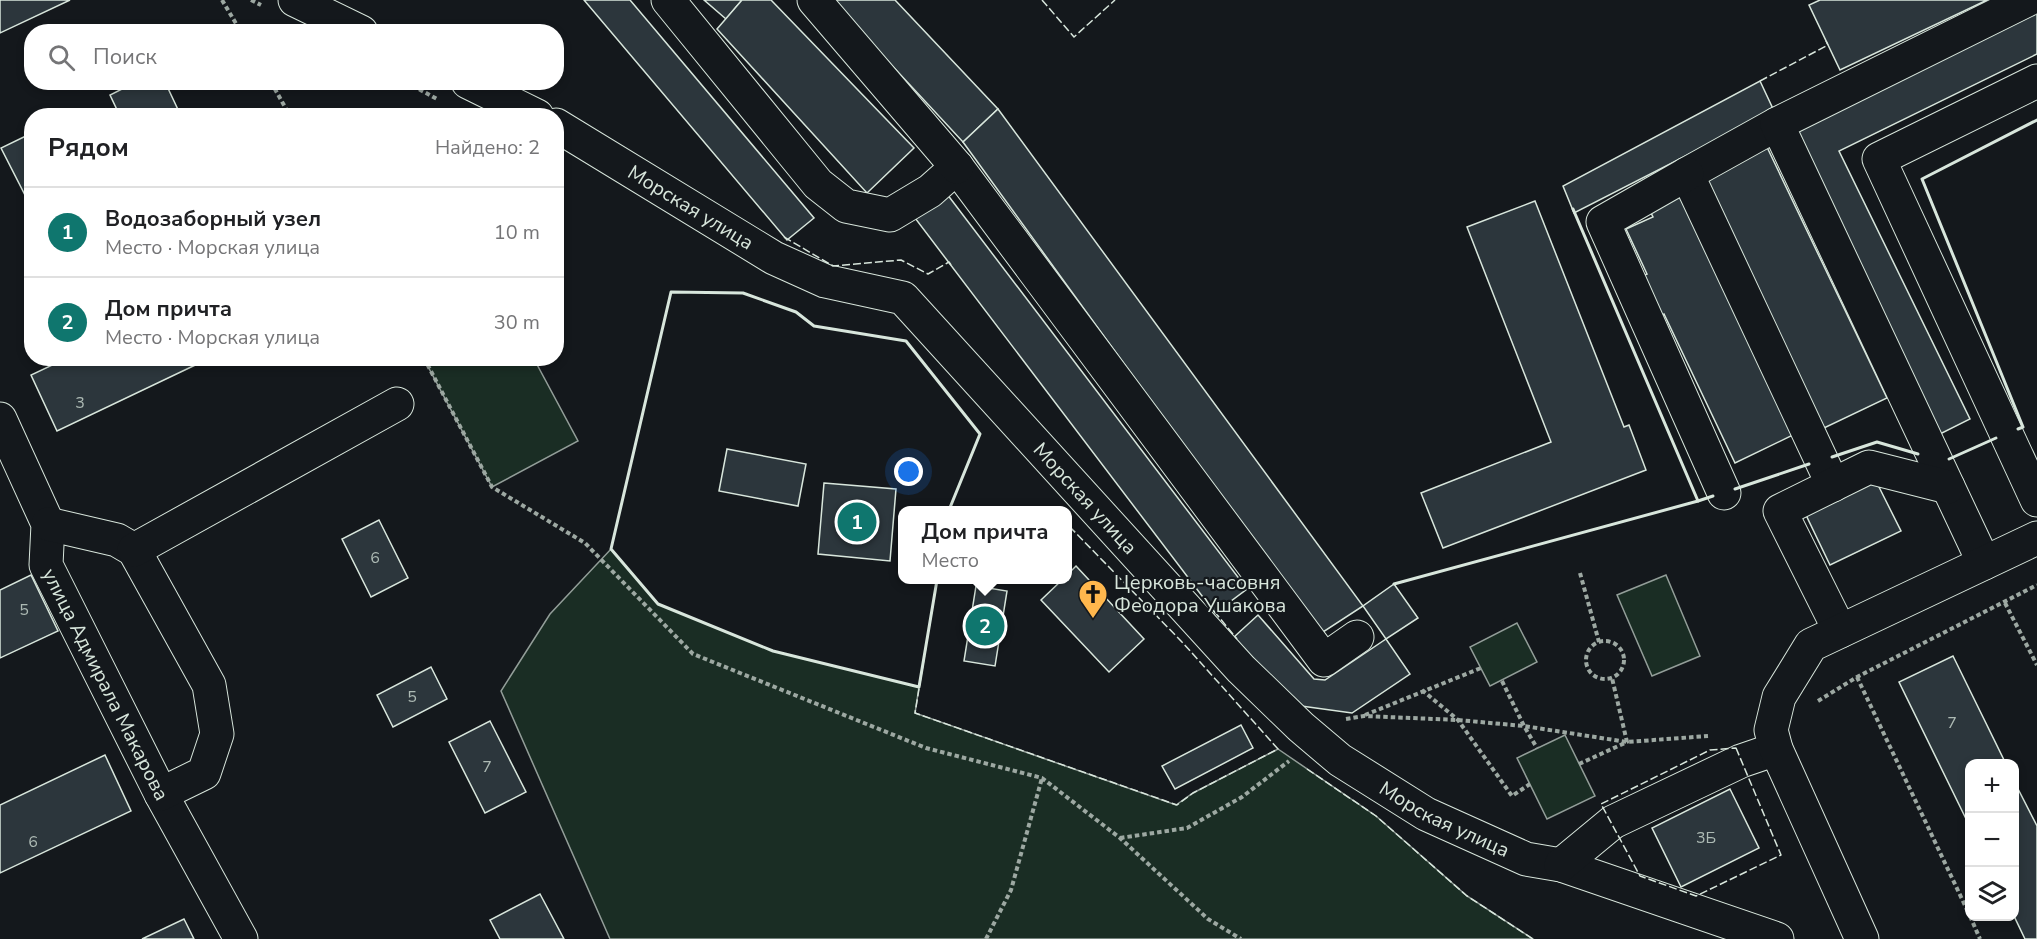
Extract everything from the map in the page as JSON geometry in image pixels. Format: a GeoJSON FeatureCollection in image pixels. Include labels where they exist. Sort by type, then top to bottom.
{"type":"FeatureCollection","features":[{"type":"Feature","properties":{"kind":"street"},"geometry":{"type":"LineString","coordinates":[[668,0],[818,184],[846,206],[890,215],[930,191],[957,167]]}},
{"type":"Feature","properties":{"kind":"street"},"geometry":{"type":"LineString","coordinates":[[814,0],[957,167],[1324,660],[1357,637]]}},
{"type":"Feature","properties":{"kind":"street"},"geometry":{"type":"LineString","coordinates":[[1724,493],[1603,222],[1777,124],[2027,0]]}},
{"type":"Feature","properties":{"kind":"street"},"geometry":{"type":"LineString","coordinates":[[302,2],[345,24]]}},
{"type":"Feature","properties":{"kind":"street"},"geometry":{"type":"LineString","coordinates":[[2037,81],[1879,159],[2037,500]]}},
{"type":"Feature","properties":{"kind":"street"},"geometry":{"type":"LineString","coordinates":[[484,90],[521,108]]}},
{"type":"Feature","properties":{"kind":"street"},"geometry":{"type":"LineString","coordinates":[[1777,124],[1984,563]]}},
{"type":"Feature","properties":{"kind":"street","name":"Морская улица"},"geometry":{"type":"LineString","coordinates":[[564,130],[774,258],[825,281],[903,298],[1241,669],[1301,727],[1340,760],[1426,814],[1526,859],[1562,865],[1777,939]]}},
{"type":"Feature","properties":{"kind":"street"},"geometry":{"type":"LineString","coordinates":[[1687,174],[1833,485]]}},
{"type":"Feature","properties":{"kind":"street"},"geometry":{"type":"LineString","coordinates":[[134,550],[397,404]]}},
{"type":"Feature","properties":{"kind":"street","name":"улица Адмирала Макарова"},"geometry":{"type":"LineString","coordinates":[[0,419],[48,524],[46,565],[161,794],[241,939]]}},
{"type":"Feature","properties":{"kind":"street"},"geometry":{"type":"LineString","coordinates":[[1840,631],[1780,511],[1869,467],[1948,487]]}},
{"type":"Feature","properties":{"kind":"street"},"geometry":{"type":"LineString","coordinates":[[48,524],[117,540],[134,550],[209,685],[217,734],[204,773],[161,794]]}},
{"type":"Feature","properties":{"kind":"street"},"geometry":{"type":"LineString","coordinates":[[1862,939],[1774,740],[1779,697],[1811,645],[2037,538]]}},
{"type":"Feature","properties":{"kind":"street"},"geometry":{"type":"LineString","coordinates":[[1562,865],[1613,822],[1741,761],[1774,740]]}},
{"type":"Feature","properties":{"kind":"path"},"geometry":{"type":"LineString","coordinates":[[222,0],[236,24]]}},
{"type":"Feature","properties":{"kind":"path"},"geometry":{"type":"LineString","coordinates":[[275,90],[286,108]]}},
{"type":"Feature","properties":{"kind":"path"},"geometry":{"type":"LineString","coordinates":[[428,366],[492,488],[585,543],[693,654],[926,748],[1042,778],[1120,838],[1208,919],[1240,939]]}},
{"type":"Feature","properties":{"kind":"path"},"geometry":{"type":"LineString","coordinates":[[1580,573],[1599,642]]}},
{"type":"Feature","properties":{"kind":"path"},"geometry":{"type":"LineString","coordinates":[[1774,740],[1857,677],[2037,586]]}},
{"type":"Feature","properties":{"kind":"path"},"geometry":{"type":"LineString","coordinates":[[2006,603],[2037,665]]}},
{"type":"Feature","properties":{"kind":"path"},"geometry":{"type":"LineString","coordinates":[[1599,642],[1612,642],[1622,651],[1624,663],[1612,678],[1594,676],[1588,666],[1587,654],[1599,642]]}},
{"type":"Feature","properties":{"kind":"path"},"geometry":{"type":"LineString","coordinates":[[1364,716],[1422,690],[1480,668]]}},
{"type":"Feature","properties":{"kind":"path"},"geometry":{"type":"LineString","coordinates":[[1857,677],[1965,905]]}},
{"type":"Feature","properties":{"kind":"path"},"geometry":{"type":"LineString","coordinates":[[1612,678],[1628,742]]}},
{"type":"Feature","properties":{"kind":"path"},"geometry":{"type":"LineString","coordinates":[[1502,681],[1537,748]]}},
{"type":"Feature","properties":{"kind":"path"},"geometry":{"type":"LineString","coordinates":[[1422,690],[1458,720],[1512,796],[1530,784]]}},
{"type":"Feature","properties":{"kind":"path"},"geometry":{"type":"LineString","coordinates":[[1301,727],[1364,716],[1458,720],[1524,726],[1628,742],[1715,735]]}},
{"type":"Feature","properties":{"kind":"path"},"geometry":{"type":"LineString","coordinates":[[1579,764],[1628,742]]}},
{"type":"Feature","properties":{"kind":"path"},"geometry":{"type":"LineString","coordinates":[[1120,838],[1187,828],[1242,797],[1289,760]]}},
{"type":"Feature","properties":{"kind":"path"},"geometry":{"type":"LineString","coordinates":[[986,939],[1011,890],[1042,778]]}},
{"type":"Feature","properties":{"kind":"path"},"geometry":{"type":"LineString","coordinates":[[1972,921],[1980,939]]}},
{"type":"Feature","properties":{"kind":"green space"},"geometry":{"type":"Polygon","coordinates":[[[428,366],[538,366],[578,441],[492,487],[428,366]]]}},
{"type":"Feature","properties":{"kind":"green space"},"geometry":{"type":"Polygon","coordinates":[[[611,549],[658,604],[773,651],[919,687],[915,713],[1176,805],[1193,793],[1278,749],[1376,816],[1467,896],[1533,939],[610,939],[501,691],[550,614],[611,549]]]}},
{"type":"Feature","properties":{"kind":"green space"},"geometry":{"type":"Polygon","coordinates":[[[1666,575],[1700,656],[1652,676],[1617,595],[1666,575]]]}},
{"type":"Feature","properties":{"kind":"green space"},"geometry":{"type":"Polygon","coordinates":[[[1517,623],[1537,662],[1490,686],[1470,647],[1517,623]]]}},
{"type":"Feature","properties":{"kind":"green space"},"geometry":{"type":"Polygon","coordinates":[[[1565,735],[1595,796],[1547,819],[1517,758],[1565,735]]]}},
{"type":"Feature","properties":{"kind":"building"},"geometry":{"type":"Polygon","coordinates":[[[0,0],[70,0],[0,33],[0,0]]]}},
{"type":"Feature","properties":{"kind":"building"},"geometry":{"type":"Polygon","coordinates":[[[584,0],[630,0],[814,218],[787,240],[584,0]]]}},
{"type":"Feature","properties":{"kind":"building"},"geometry":{"type":"Polygon","coordinates":[[[704,0],[742,0],[726,19],[704,0]]]}},
{"type":"Feature","properties":{"kind":"building"},"geometry":{"type":"Polygon","coordinates":[[[742,0],[771,0],[914,148],[867,193],[717,29],[742,0]]]}},
{"type":"Feature","properties":{"kind":"building"},"geometry":{"type":"Polygon","coordinates":[[[831,0],[895,0],[998,109],[963,142],[831,0]]]}},
{"type":"Feature","properties":{"kind":"building"},"geometry":{"type":"Polygon","coordinates":[[[1820,0],[1987,0],[1840,70],[1809,5],[1820,0]]]}},
{"type":"Feature","properties":{"kind":"building"},"geometry":{"type":"Polygon","coordinates":[[[2037,9],[2037,54],[1839,151],[1970,419],[1940,434],[1792,129],[2037,9]]]}},
{"type":"Feature","properties":{"kind":"building"},"geometry":{"type":"Polygon","coordinates":[[[1760,81],[1774,111],[1574,213],[1563,186],[1760,81]]]}},
{"type":"Feature","properties":{"kind":"building"},"geometry":{"type":"Polygon","coordinates":[[[120,90],[169,90],[177,108],[116,108],[110,95],[120,90]]]}},
{"type":"Feature","properties":{"kind":"building"},"geometry":{"type":"Polygon","coordinates":[[[998,109],[1363,606],[1320,634],[963,142],[998,109]]]}},
{"type":"Feature","properties":{"kind":"building"},"geometry":{"type":"Polygon","coordinates":[[[24,137],[24,193],[1,148],[24,137]]]}},
{"type":"Feature","properties":{"kind":"building"},"geometry":{"type":"Polygon","coordinates":[[[1765,143],[1887,398],[1824,428],[1702,173],[1765,143]]]}},
{"type":"Feature","properties":{"kind":"building"},"geometry":{"type":"Polygon","coordinates":[[[1678,193],[1793,435],[1735,463],[1664,314],[1656,318],[1637,278],[1647,274],[1626,229],[1653,217],[1648,207],[1678,193]]]}},
{"type":"Feature","properties":{"kind":"building"},"geometry":{"type":"Polygon","coordinates":[[[947,194],[1247,589],[1215,613],[915,218],[947,194]]]}},
{"type":"Feature","properties":{"kind":"building"},"geometry":{"type":"Polygon","coordinates":[[[1535,201],[1624,427],[1629,425],[1646,470],[1443,548],[1421,493],[1551,442],[1467,227],[1535,201]]]}},
{"type":"Feature","properties":{"kind":"building"},"geometry":{"type":"Polygon","coordinates":[[[50,366],[193,366],[57,431],[31,375],[50,366]]]}},
{"type":"Feature","properties":{"kind":"building"},"geometry":{"type":"Polygon","coordinates":[[[727,449],[806,464],[798,506],[719,491],[727,449]]]}},
{"type":"Feature","properties":{"kind":"building"},"geometry":{"type":"Polygon","coordinates":[[[1876,481],[1901,531],[1830,565],[1806,515],[1876,481]]]}},
{"type":"Feature","properties":{"kind":"building"},"geometry":{"type":"Polygon","coordinates":[[[824,483],[896,489],[890,561],[818,554],[824,483]]]}},
{"type":"Feature","properties":{"kind":"building"},"geometry":{"type":"Polygon","coordinates":[[[379,520],[408,578],[371,597],[342,539],[379,520]]]}},
{"type":"Feature","properties":{"kind":"building","name":"Церковь-часовня Феодора Ушакова"},"geometry":{"type":"Polygon","coordinates":[[[1076,566],[1144,639],[1109,672],[1041,600],[1058,584],[1072,584],[1072,570],[1076,566]]]}},
{"type":"Feature","properties":{"kind":"building"},"geometry":{"type":"Polygon","coordinates":[[[31,575],[58,631],[0,658],[0,590],[31,575]]]}},
{"type":"Feature","properties":{"kind":"building"},"geometry":{"type":"Polygon","coordinates":[[[1394,584],[1418,618],[1386,639],[1363,606],[1394,584]]]}},
{"type":"Feature","properties":{"kind":"building"},"geometry":{"type":"Polygon","coordinates":[[[976,586],[1007,591],[995,666],[964,661],[976,586]]]}},
{"type":"Feature","properties":{"kind":"building"},"geometry":{"type":"Polygon","coordinates":[[[1258,615],[1314,679],[1325,680],[1386,639],[1410,674],[1352,713],[1294,705],[1234,637],[1258,615]]]}},
{"type":"Feature","properties":{"kind":"building"},"geometry":{"type":"Polygon","coordinates":[[[1953,656],[2004,759],[1965,759],[1965,817],[1899,682],[1953,656]]]}},
{"type":"Feature","properties":{"kind":"building"},"geometry":{"type":"Polygon","coordinates":[[[431,667],[447,699],[393,727],[377,695],[431,667]]]}},
{"type":"Feature","properties":{"kind":"building"},"geometry":{"type":"Polygon","coordinates":[[[490,721],[526,792],[485,813],[449,742],[490,721]]]}},
{"type":"Feature","properties":{"kind":"building"},"geometry":{"type":"Polygon","coordinates":[[[1241,725],[1253,748],[1175,789],[1162,766],[1241,725]]]}},
{"type":"Feature","properties":{"kind":"building"},"geometry":{"type":"Polygon","coordinates":[[[105,755],[131,811],[0,873],[0,805],[105,755]]]}},
{"type":"Feature","properties":{"kind":"building"},"geometry":{"type":"Polygon","coordinates":[[[1730,789],[1759,848],[1681,887],[1652,828],[1730,789]]]}},
{"type":"Feature","properties":{"kind":"building"},"geometry":{"type":"Polygon","coordinates":[[[2019,791],[2037,826],[2037,939],[2025,939],[2016,921],[2019,921],[2019,791]]]}},
{"type":"Feature","properties":{"kind":"building"},"geometry":{"type":"Polygon","coordinates":[[[540,894],[564,939],[500,939],[490,920],[540,894]]]}},
{"type":"Feature","properties":{"kind":"building"},"geometry":{"type":"Polygon","coordinates":[[[184,919],[194,939],[142,939],[184,919]]]}},
{"type":"Feature","properties":{"kind":"fence"},"geometry":{"type":"LineString","coordinates":[[1042,0],[1074,37],[1115,0]]}},
{"type":"Feature","properties":{"kind":"fence"},"geometry":{"type":"LineString","coordinates":[[1760,81],[1828,45],[1826,41]]}},
{"type":"Feature","properties":{"kind":"fence"},"geometry":{"type":"LineString","coordinates":[[784,237],[833,266],[901,260],[928,274],[949,262],[951,265]]}},
{"type":"Feature","properties":{"kind":"fence"},"geometry":{"type":"LineString","coordinates":[[936,584],[915,713],[1177,805],[1193,793],[1278,749],[1183,643],[1072,529]]}},
{"type":"Feature","properties":{"kind":"fence"},"geometry":{"type":"LineString","coordinates":[[1214,611],[1237,639]]}},
{"type":"Feature","properties":{"kind":"fence"},"geometry":{"type":"LineString","coordinates":[[1736,748],[1781,855],[1696,896],[1640,876],[1601,804],[1710,750],[1736,748]]}},
{"type":"Feature","properties":{"kind":"fence"},"geometry":{"type":"LineString","coordinates":[[1307,769],[1376,816],[1467,896],[1533,939]]}},
{"type":"Feature","properties":{"kind":"wall"},"geometry":{"type":"LineString","coordinates":[[2018,429],[2023,427],[1922,179],[2037,120]]}},
{"type":"Feature","properties":{"kind":"wall"},"geometry":{"type":"LineString","coordinates":[[1394,584],[1698,501],[1573,209]]}},
{"type":"Feature","properties":{"kind":"wall"},"geometry":{"type":"LineString","coordinates":[[936,584],[919,687],[773,651],[658,604],[611,549],[671,292],[743,293],[796,312],[814,326],[906,341],[980,434],[951,506]]}},
{"type":"Feature","properties":{"kind":"wall"},"geometry":{"type":"LineString","coordinates":[[1949,459],[1996,438]]}},
{"type":"Feature","properties":{"kind":"wall"},"geometry":{"type":"LineString","coordinates":[[1832,457],[1877,442],[1918,454]]}},
{"type":"Feature","properties":{"kind":"wall"},"geometry":{"type":"LineString","coordinates":[[1735,489],[1809,464]]}},
{"type":"Feature","properties":{"kind":"wall"},"geometry":{"type":"LineString","coordinates":[[1698,501],[1713,496]]}},
{"type":"Feature","properties":{"kind":"place","name":"Водозаборный узел"},"geometry":{"type":"Point","coordinates":[857,522]}},
{"type":"Feature","properties":{"kind":"place","name":"Церковь-часовня Феодора Ушакова"},"geometry":{"type":"Point","coordinates":[1093,620]}},
{"type":"Feature","properties":{"kind":"place","name":"Дом причта"},"geometry":{"type":"Point","coordinates":[985,626]}}]}
